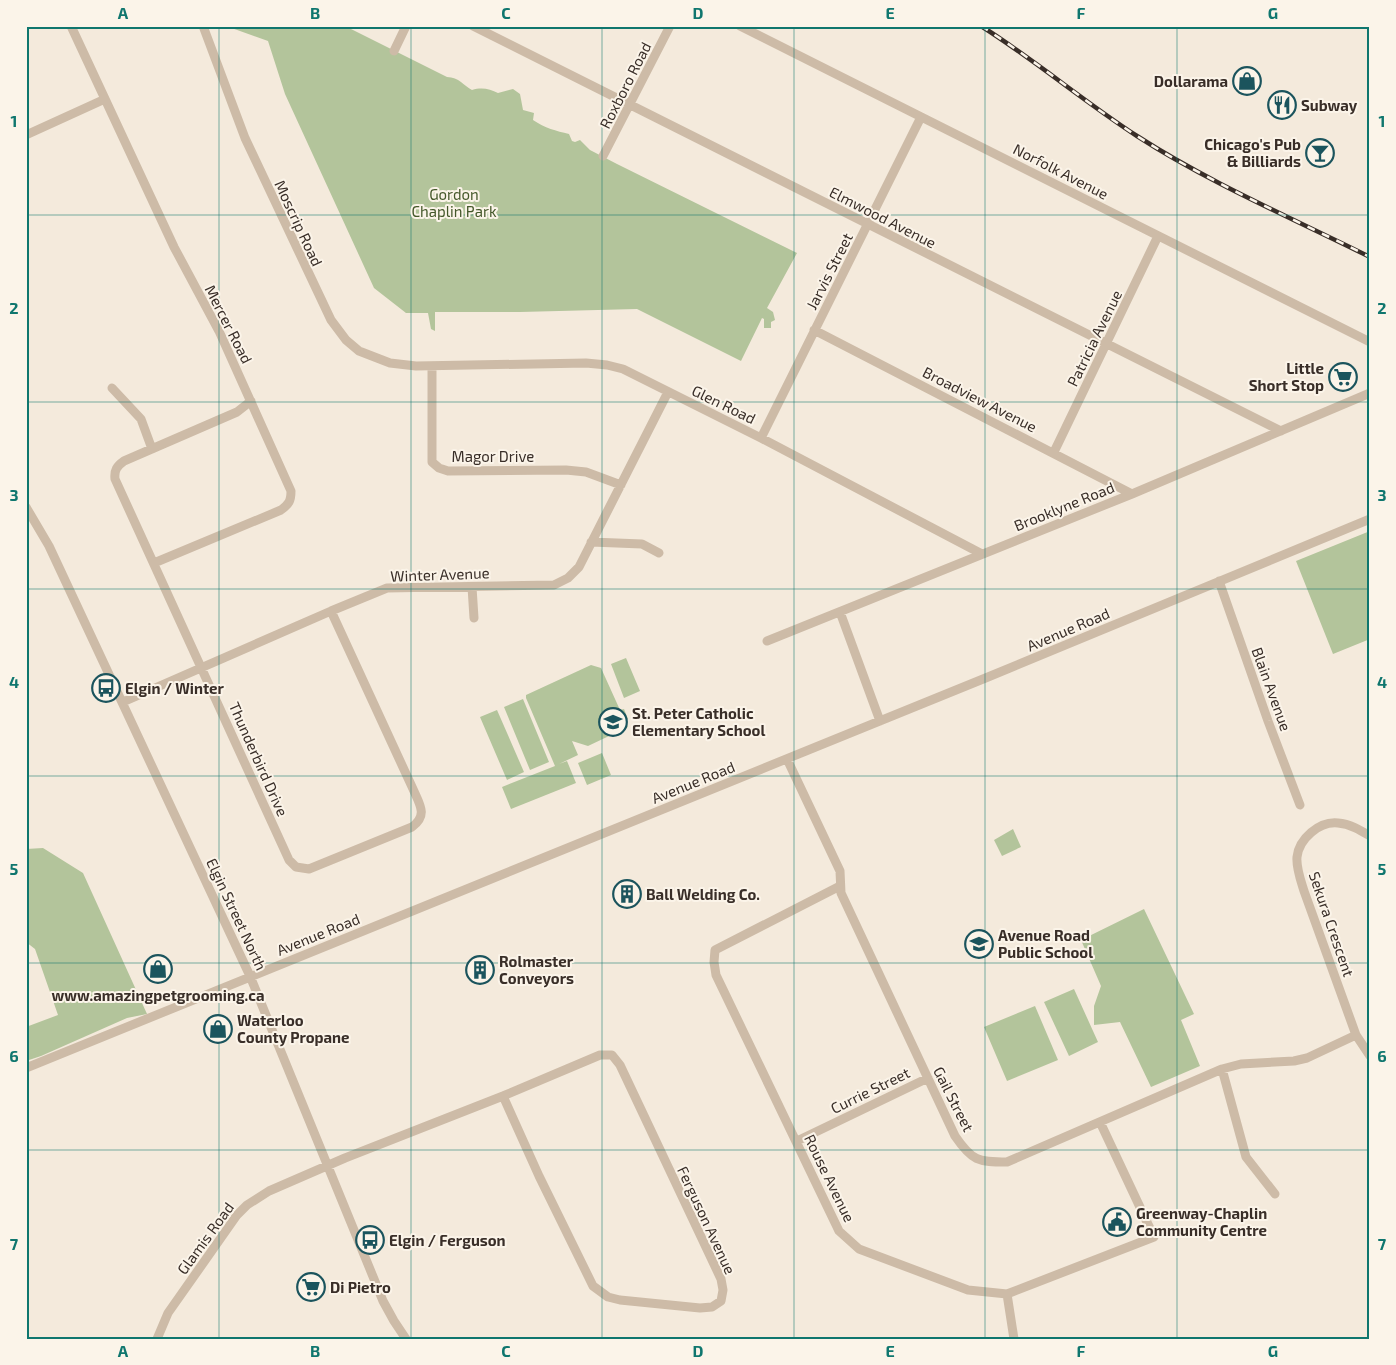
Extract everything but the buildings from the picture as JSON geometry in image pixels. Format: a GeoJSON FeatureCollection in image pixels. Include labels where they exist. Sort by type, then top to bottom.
{"type":"FeatureCollection","features":[{"type":"Feature","properties":{"kind":"street","name":"Mercer Road"},"geometry":{"type":"LineString","coordinates":[[71,26],[174,248],[220,331],[291,491],[289,505],[281,510],[154,563]]}},
{"type":"Feature","properties":{"kind":"street","name":"Moscrip Road"},"geometry":{"type":"LineString","coordinates":[[203,26],[245,138],[331,320],[346,340],[359,351],[390,363],[420,367],[432,366]]}},
{"type":"Feature","properties":{"kind":"street"},"geometry":{"type":"LineString","coordinates":[[394,51],[406,26]]}},
{"type":"Feature","properties":{"kind":"street","name":"Elmwood Avenue"},"geometry":{"type":"LineString","coordinates":[[473,26],[1281,431]]}},
{"type":"Feature","properties":{"kind":"street","name":"Roxboro Road"},"geometry":{"type":"LineString","coordinates":[[603,156],[670,26]]}},
{"type":"Feature","properties":{"kind":"street","name":"Norfolk Avenue"},"geometry":{"type":"LineString","coordinates":[[740,26],[1370,342]]}},
{"type":"Feature","properties":{"kind":"street"},"geometry":{"type":"LineString","coordinates":[[26,135],[105,99]]}},
{"type":"Feature","properties":{"kind":"street","name":"Jarvis Street"},"geometry":{"type":"LineString","coordinates":[[761,438],[921,117]]}},
{"type":"Feature","properties":{"kind":"street","name":"Patricia Avenue"},"geometry":{"type":"LineString","coordinates":[[1054,452],[1158,236]]}},
{"type":"Feature","properties":{"kind":"street","name":"Broadview Avenue"},"geometry":{"type":"LineString","coordinates":[[814,330],[1054,452],[1132,494]]}},
{"type":"Feature","properties":{"kind":"street","name":"Glen Road"},"geometry":{"type":"LineString","coordinates":[[432,366],[586,363],[607,365],[623,370],[761,438],[982,554]]}},
{"type":"Feature","properties":{"kind":"street","name":"Magor Drive"},"geometry":{"type":"LineString","coordinates":[[432,366],[432,462],[439,468],[448,471],[566,470],[586,472],[621,485]]}},
{"type":"Feature","properties":{"kind":"street"},"geometry":{"type":"LineString","coordinates":[[112,388],[141,419],[152,449]]}},
{"type":"Feature","properties":{"kind":"street","name":"Winter Avenue"},"geometry":{"type":"LineString","coordinates":[[123,702],[202,666],[387,588],[554,584],[568,578],[579,567],[668,392]]}},
{"type":"Feature","properties":{"kind":"street","name":"Brooklyne Road"},"geometry":{"type":"LineString","coordinates":[[767,640],[1132,494],[1370,393]]}},
{"type":"Feature","properties":{"kind":"street","name":"Thunderbird Drive"},"geometry":{"type":"LineString","coordinates":[[251,401],[237,412],[124,461],[117,466],[114,474],[117,485],[202,666],[289,860],[296,867],[309,869],[412,827],[419,822],[422,811],[414,789],[330,611]]}},
{"type":"Feature","properties":{"kind":"street","name":"Elgin Street North"},"geometry":{"type":"LineString","coordinates":[[26,507],[49,546],[250,976],[383,1301],[406,1339]]}},
{"type":"Feature","properties":{"kind":"street","name":"Avenue Road"},"geometry":{"type":"LineString","coordinates":[[26,1068],[787,759],[1370,519]]}},
{"type":"Feature","properties":{"kind":"street"},"geometry":{"type":"LineString","coordinates":[[591,542],[642,544],[659,553]]}},
{"type":"Feature","properties":{"kind":"street","name":"Blain Avenue"},"geometry":{"type":"LineString","coordinates":[[1219,581],[1268,721],[1300,805]]}},
{"type":"Feature","properties":{"kind":"street"},"geometry":{"type":"LineString","coordinates":[[472,587],[474,618]]}},
{"type":"Feature","properties":{"kind":"street"},"geometry":{"type":"LineString","coordinates":[[840,612],[880,721]]}},
{"type":"Feature","properties":{"kind":"street","name":"Gail Street"},"geometry":{"type":"LineString","coordinates":[[787,759],[840,872],[841,893],[955,1136],[967,1152],[983,1162],[1007,1162],[1222,1069],[1241,1064],[1294,1061],[1306,1058],[1356,1036]]}},
{"type":"Feature","properties":{"kind":"street","name":"Sekura Crescent"},"geometry":{"type":"LineString","coordinates":[[1370,836],[1355,828],[1337,823],[1324,825],[1302,841],[1297,857],[1304,891],[1356,1036],[1370,1056]]}},
{"type":"Feature","properties":{"kind":"street","name":"Rouse Avenue"},"geometry":{"type":"LineString","coordinates":[[840,886],[715,950],[714,962],[716,975],[839,1231],[859,1249],[968,1290],[1007,1294],[1154,1238],[1100,1122]]}},
{"type":"Feature","properties":{"kind":"street","name":"Ferguson Avenue"},"geometry":{"type":"LineString","coordinates":[[328,1166],[503,1096],[600,1054],[612,1055],[620,1065],[721,1279],[724,1290],[721,1301],[712,1306],[700,1308],[620,1300],[608,1297],[593,1286],[539,1176],[503,1096]]}},
{"type":"Feature","properties":{"kind":"street"},"geometry":{"type":"LineString","coordinates":[[1222,1069],[1246,1157],[1276,1194]]}},
{"type":"Feature","properties":{"kind":"street","name":"Currie Street"},"geometry":{"type":"LineString","coordinates":[[796,1141],[928,1078]]}},
{"type":"Feature","properties":{"kind":"street","name":"Glamis Road"},"geometry":{"type":"LineString","coordinates":[[157,1339],[168,1313],[232,1222],[247,1205],[269,1191],[328,1166]]}},
{"type":"Feature","properties":{"kind":"street"},"geometry":{"type":"LineString","coordinates":[[1007,1294],[1014,1339]]}},
{"type":"Feature","properties":{"kind":"green space","name":"Gordon Chaplin Park"},"geometry":{"type":"Polygon","coordinates":[[[226,26],[345,26],[447,77],[458,80],[472,90],[486,89],[498,93],[513,89],[520,94],[523,110],[534,113],[533,120],[537,123],[569,134],[572,141],[580,140],[590,150],[797,253],[767,308],[773,312],[775,320],[771,322],[771,328],[764,328],[764,319],[762,318],[741,361],[637,309],[435,312],[435,331],[431,329],[428,313],[406,313],[374,288],[285,94],[268,41],[226,26]]]}},
{"type":"Feature","properties":{"kind":"green space"},"geometry":{"type":"Polygon","coordinates":[[[1370,531],[1370,639],[1333,654],[1296,561],[1370,531]]]}},
{"type":"Feature","properties":{"kind":"green space"},"geometry":{"type":"Polygon","coordinates":[[[626,658],[640,691],[624,698],[611,664],[626,658]]]}},
{"type":"Feature","properties":{"kind":"green space"},"geometry":{"type":"Polygon","coordinates":[[[591,665],[601,668],[620,710],[624,709],[628,719],[625,720],[628,727],[588,746],[572,741],[578,755],[559,764],[567,761],[576,783],[511,809],[502,787],[555,766],[526,695],[591,665]]]}},
{"type":"Feature","properties":{"kind":"green space"},"geometry":{"type":"Polygon","coordinates":[[[523,699],[549,762],[530,770],[504,707],[523,699]]]}},
{"type":"Feature","properties":{"kind":"green space"},"geometry":{"type":"Polygon","coordinates":[[[497,710],[524,772],[507,780],[480,717],[497,710]]]}},
{"type":"Feature","properties":{"kind":"green space"},"geometry":{"type":"Polygon","coordinates":[[[602,753],[611,775],[587,785],[578,763],[602,753]]]}},
{"type":"Feature","properties":{"kind":"green space"},"geometry":{"type":"Polygon","coordinates":[[[1013,829],[1021,847],[1002,856],[994,840],[1013,829]]]}},
{"type":"Feature","properties":{"kind":"green space"},"geometry":{"type":"Polygon","coordinates":[[[43,848],[83,873],[147,1014],[127,1018],[26,1061],[26,1027],[58,1015],[35,949],[26,942],[26,849],[43,848]]]}},
{"type":"Feature","properties":{"kind":"green space"},"geometry":{"type":"Polygon","coordinates":[[[1144,909],[1194,1014],[1181,1020],[1200,1066],[1151,1087],[1120,1022],[1094,1025],[1094,1006],[1101,986],[1081,940],[1144,909]]]}},
{"type":"Feature","properties":{"kind":"green space"},"geometry":{"type":"Polygon","coordinates":[[[1074,989],[1098,1042],[1069,1056],[1044,1002],[1074,989]]]}},
{"type":"Feature","properties":{"kind":"green space"},"geometry":{"type":"Polygon","coordinates":[[[1035,1006],[1058,1060],[1007,1081],[984,1027],[1035,1006]]]}},
{"type":"Feature","properties":{"kind":"railway"},"geometry":{"type":"LineString","coordinates":[[981,26],[1117,123],[1165,153],[1222,185],[1370,257]]}},
{"type":"Feature","properties":{"kind":"place","name":"Dollarama"},"geometry":{"type":"Point","coordinates":[1247,81]}},
{"type":"Feature","properties":{"kind":"place","name":"Subway"},"geometry":{"type":"Point","coordinates":[1282,105]}},
{"type":"Feature","properties":{"kind":"place","name":"Chicago's Pub & Billiards"},"geometry":{"type":"Point","coordinates":[1320,153]}},
{"type":"Feature","properties":{"kind":"place","name":"Little Short Stop"},"geometry":{"type":"Point","coordinates":[1343,377]}},
{"type":"Feature","properties":{"kind":"place","name":"Elgin / Winter"},"geometry":{"type":"Point","coordinates":[106,688]}},
{"type":"Feature","properties":{"kind":"place","name":"St. Peter Catholic Elementary School"},"geometry":{"type":"Point","coordinates":[613,722]}},
{"type":"Feature","properties":{"kind":"place","name":"Ball Welding Co."},"geometry":{"type":"Point","coordinates":[627,894]}},
{"type":"Feature","properties":{"kind":"place","name":"Avenue Road Public School"},"geometry":{"type":"Point","coordinates":[979,944]}},
{"type":"Feature","properties":{"kind":"place","name":"www.amazingpetgrooming.ca"},"geometry":{"type":"Point","coordinates":[158,969]}},
{"type":"Feature","properties":{"kind":"place","name":"Rolmaster Conveyors"},"geometry":{"type":"Point","coordinates":[480,970]}},
{"type":"Feature","properties":{"kind":"place","name":"Waterloo County Propane"},"geometry":{"type":"Point","coordinates":[218,1029]}},
{"type":"Feature","properties":{"kind":"place","name":"Greenway-Chaplin Community Centre"},"geometry":{"type":"Point","coordinates":[1117,1222]}},
{"type":"Feature","properties":{"kind":"place","name":"Elgin / Ferguson"},"geometry":{"type":"Point","coordinates":[370,1240]}},
{"type":"Feature","properties":{"kind":"place","name":"Di Pietro"},"geometry":{"type":"Point","coordinates":[311,1287]}}]}
